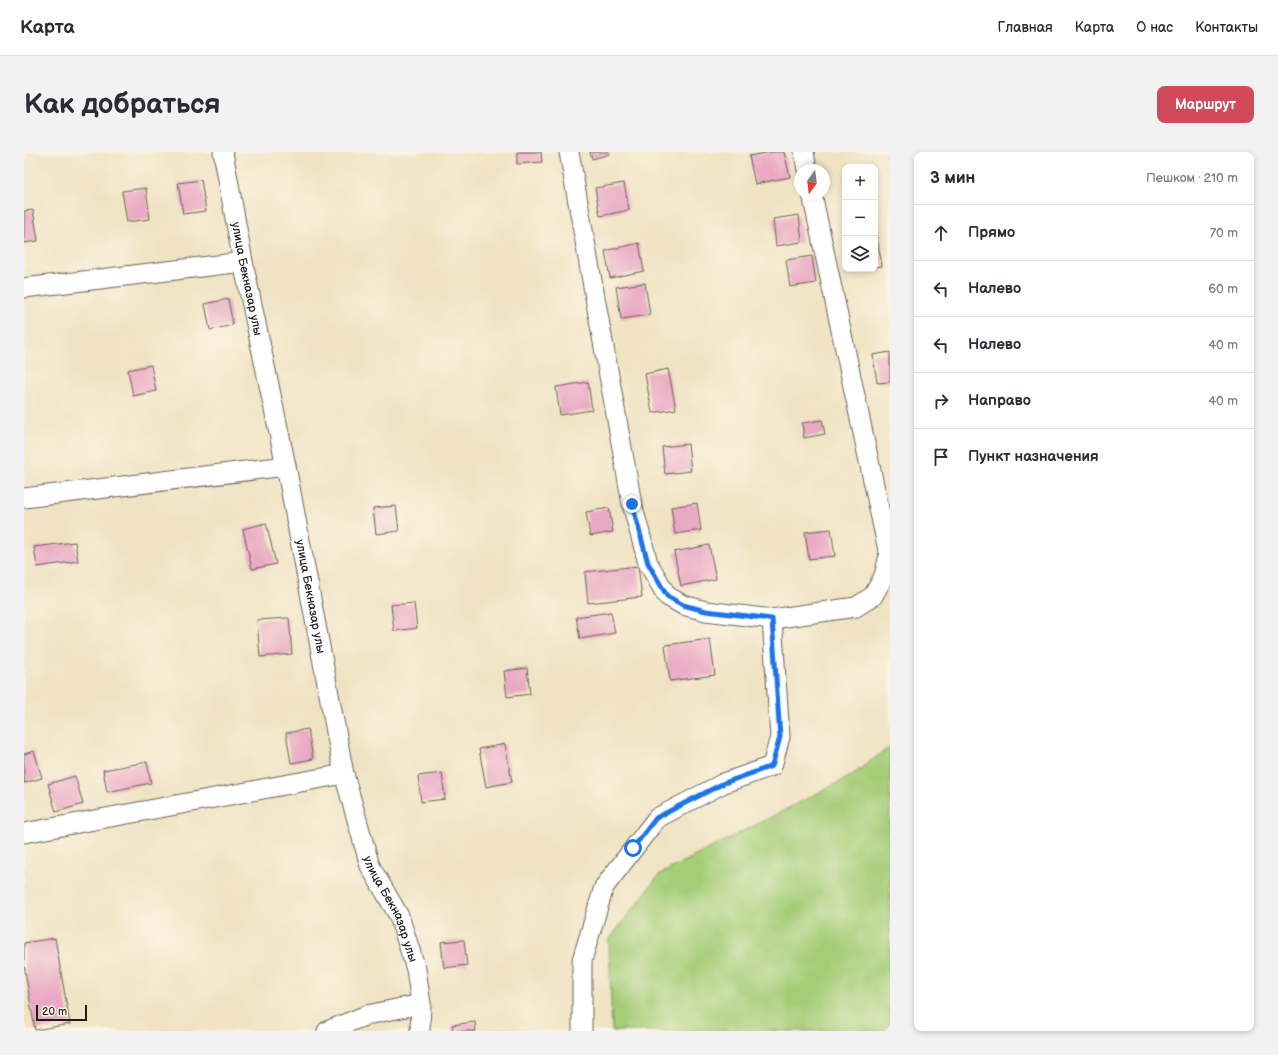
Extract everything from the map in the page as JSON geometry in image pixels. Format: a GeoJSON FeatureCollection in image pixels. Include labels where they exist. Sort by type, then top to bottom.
{"type":"FeatureCollection","features":[{"type":"Feature","properties":{"kind":"street","name":"улица Бекназар улы"},"geometry":{"type":"LineString","coordinates":[[224,152],[244,262],[286,466],[344,774],[370,866],[399,916],[416,969],[422,1004],[420,1031]]}},
{"type":"Feature","properties":{"kind":"street"},"geometry":{"type":"LineString","coordinates":[[569,152],[632,504],[648,563],[667,596],[683,605],[706,611],[772,619],[856,607],[873,596],[884,576],[890,555],[813,200]]}},
{"type":"Feature","properties":{"kind":"street"},"geometry":{"type":"LineString","coordinates":[[804,152],[806,164]]}},
{"type":"Feature","properties":{"kind":"street"},"geometry":{"type":"LineString","coordinates":[[24,288],[244,262]]}},
{"type":"Feature","properties":{"kind":"street"},"geometry":{"type":"LineString","coordinates":[[24,498],[286,466]]}},
{"type":"Feature","properties":{"kind":"street"},"geometry":{"type":"LineString","coordinates":[[582,1031],[582,960],[604,888],[656,818],[724,783],[772,766],[780,737],[772,619]]}},
{"type":"Feature","properties":{"kind":"street"},"geometry":{"type":"LineString","coordinates":[[24,832],[344,774]]}},
{"type":"Feature","properties":{"kind":"street"},"geometry":{"type":"LineString","coordinates":[[327,1031],[367,1015],[422,1004]]}},
{"type":"Feature","properties":{"kind":"green space"},"geometry":{"type":"Polygon","coordinates":[[[890,747],[890,1031],[612,1031],[609,940],[660,874],[849,777],[890,747]]]}},
{"type":"Feature","properties":{"kind":"building"},"geometry":{"type":"Polygon","coordinates":[[[517,152],[541,152],[542,162],[517,164],[517,152]]]}},
{"type":"Feature","properties":{"kind":"building"},"geometry":{"type":"Polygon","coordinates":[[[590,152],[609,152],[610,154],[592,159],[590,152]]]}},
{"type":"Feature","properties":{"kind":"building"},"geometry":{"type":"Polygon","coordinates":[[[771,152],[784,152],[790,177],[755,184],[749,156],[771,152]]]}},
{"type":"Feature","properties":{"kind":"building"},"geometry":{"type":"Polygon","coordinates":[[[201,180],[206,211],[183,214],[178,183],[201,180]]]}},
{"type":"Feature","properties":{"kind":"building"},"geometry":{"type":"Polygon","coordinates":[[[624,183],[629,210],[600,216],[595,188],[624,183]]]}},
{"type":"Feature","properties":{"kind":"building"},"geometry":{"type":"Polygon","coordinates":[[[146,188],[150,219],[127,222],[122,191],[146,188]]]}},
{"type":"Feature","properties":{"kind":"building"},"geometry":{"type":"Polygon","coordinates":[[[33,210],[38,241],[24,243],[24,211],[33,210]]]}},
{"type":"Feature","properties":{"kind":"building"},"geometry":{"type":"Polygon","coordinates":[[[799,215],[802,242],[776,246],[773,219],[799,215]]]}},
{"type":"Feature","properties":{"kind":"building"},"geometry":{"type":"Polygon","coordinates":[[[639,243],[644,271],[610,278],[605,251],[639,243]]]}},
{"type":"Feature","properties":{"kind":"building"},"geometry":{"type":"Polygon","coordinates":[[[878,243],[882,266],[878,267],[878,243]]]}},
{"type":"Feature","properties":{"kind":"building"},"geometry":{"type":"Polygon","coordinates":[[[812,256],[816,283],[790,287],[786,260],[812,256]]]}},
{"type":"Feature","properties":{"kind":"building"},"geometry":{"type":"Polygon","coordinates":[[[645,283],[650,315],[621,319],[616,287],[645,283]]]}},
{"type":"Feature","properties":{"kind":"building"},"geometry":{"type":"Polygon","coordinates":[[[228,299],[233,325],[210,330],[205,304],[228,299]]]}},
{"type":"Feature","properties":{"kind":"building"},"geometry":{"type":"Polygon","coordinates":[[[890,352],[890,382],[877,383],[873,355],[890,352]]]}},
{"type":"Feature","properties":{"kind":"building"},"geometry":{"type":"Polygon","coordinates":[[[151,365],[156,391],[133,396],[128,370],[151,365]]]}},
{"type":"Feature","properties":{"kind":"building"},"geometry":{"type":"Polygon","coordinates":[[[668,369],[676,409],[652,413],[645,374],[668,369]]]}},
{"type":"Feature","properties":{"kind":"building"},"geometry":{"type":"Polygon","coordinates":[[[588,382],[592,410],[560,415],[556,387],[588,382]]]}},
{"type":"Feature","properties":{"kind":"building"},"geometry":{"type":"Polygon","coordinates":[[[822,420],[825,434],[804,438],[802,423],[822,420]]]}},
{"type":"Feature","properties":{"kind":"building"},"geometry":{"type":"Polygon","coordinates":[[[688,444],[691,471],[665,474],[662,447],[688,444]]]}},
{"type":"Feature","properties":{"kind":"building"},"geometry":{"type":"Polygon","coordinates":[[[697,503],[701,530],[675,534],[671,507],[697,503]]]}},
{"type":"Feature","properties":{"kind":"building"},"geometry":{"type":"Polygon","coordinates":[[[396,506],[399,531],[376,534],[373,508],[396,506]]]}},
{"type":"Feature","properties":{"kind":"building"},"geometry":{"type":"Polygon","coordinates":[[[609,508],[613,532],[590,536],[586,512],[609,508]]]}},
{"type":"Feature","properties":{"kind":"building"},"geometry":{"type":"Polygon","coordinates":[[[266,523],[276,564],[252,569],[243,529],[266,523]]]}},
{"type":"Feature","properties":{"kind":"building"},"geometry":{"type":"Polygon","coordinates":[[[831,529],[835,556],[809,559],[805,532],[831,529]]]}},
{"type":"Feature","properties":{"kind":"building"},"geometry":{"type":"Polygon","coordinates":[[[75,542],[78,561],[37,567],[34,547],[75,542]]]}},
{"type":"Feature","properties":{"kind":"building"},"geometry":{"type":"Polygon","coordinates":[[[709,545],[716,579],[681,586],[674,552],[709,545]]]}},
{"type":"Feature","properties":{"kind":"building"},"geometry":{"type":"Polygon","coordinates":[[[638,566],[642,597],[588,603],[585,572],[638,566]]]}},
{"type":"Feature","properties":{"kind":"building"},"geometry":{"type":"Polygon","coordinates":[[[414,603],[417,628],[394,631],[391,605],[414,603]]]}},
{"type":"Feature","properties":{"kind":"building"},"geometry":{"type":"Polygon","coordinates":[[[611,612],[615,633],[580,639],[576,617],[611,612]]]}},
{"type":"Feature","properties":{"kind":"building"},"geometry":{"type":"Polygon","coordinates":[[[289,618],[292,654],[260,657],[257,620],[289,618]]]}},
{"type":"Feature","properties":{"kind":"building"},"geometry":{"type":"Polygon","coordinates":[[[710,639],[715,675],[670,681],[665,645],[710,639]]]}},
{"type":"Feature","properties":{"kind":"building"},"geometry":{"type":"Polygon","coordinates":[[[527,668],[530,694],[507,697],[504,671],[527,668]]]}},
{"type":"Feature","properties":{"kind":"building"},"geometry":{"type":"Polygon","coordinates":[[[308,729],[313,759],[291,763],[286,733],[308,729]]]}},
{"type":"Feature","properties":{"kind":"building"},"geometry":{"type":"Polygon","coordinates":[[[505,744],[512,782],[486,787],[479,749],[505,744]]]}},
{"type":"Feature","properties":{"kind":"building"},"geometry":{"type":"Polygon","coordinates":[[[34,751],[42,778],[24,783],[24,754],[34,751]]]}},
{"type":"Feature","properties":{"kind":"building"},"geometry":{"type":"Polygon","coordinates":[[[147,762],[151,783],[107,792],[103,770],[147,762]]]}},
{"type":"Feature","properties":{"kind":"building"},"geometry":{"type":"Polygon","coordinates":[[[442,773],[445,799],[421,802],[418,776],[442,773]]]}},
{"type":"Feature","properties":{"kind":"building"},"geometry":{"type":"Polygon","coordinates":[[[75,776],[83,804],[56,812],[48,784],[75,776]]]}},
{"type":"Feature","properties":{"kind":"building"},"geometry":{"type":"Polygon","coordinates":[[[55,938],[70,1024],[35,1030],[24,965],[24,943],[55,938]]]}},
{"type":"Feature","properties":{"kind":"building"},"geometry":{"type":"Polygon","coordinates":[[[464,940],[467,965],[444,968],[441,942],[464,940]]]}},
{"type":"Feature","properties":{"kind":"building"},"geometry":{"type":"Polygon","coordinates":[[[475,1022],[476,1031],[453,1031],[452,1025],[475,1022]]]}},
{"type":"Feature","properties":{"kind":"route"},"geometry":{"type":"LineString","coordinates":[[632,504],[648,563],[667,596],[683,605],[706,611],[772,619],[780,737],[772,766],[724,783],[656,818],[633,848]]}}]}
